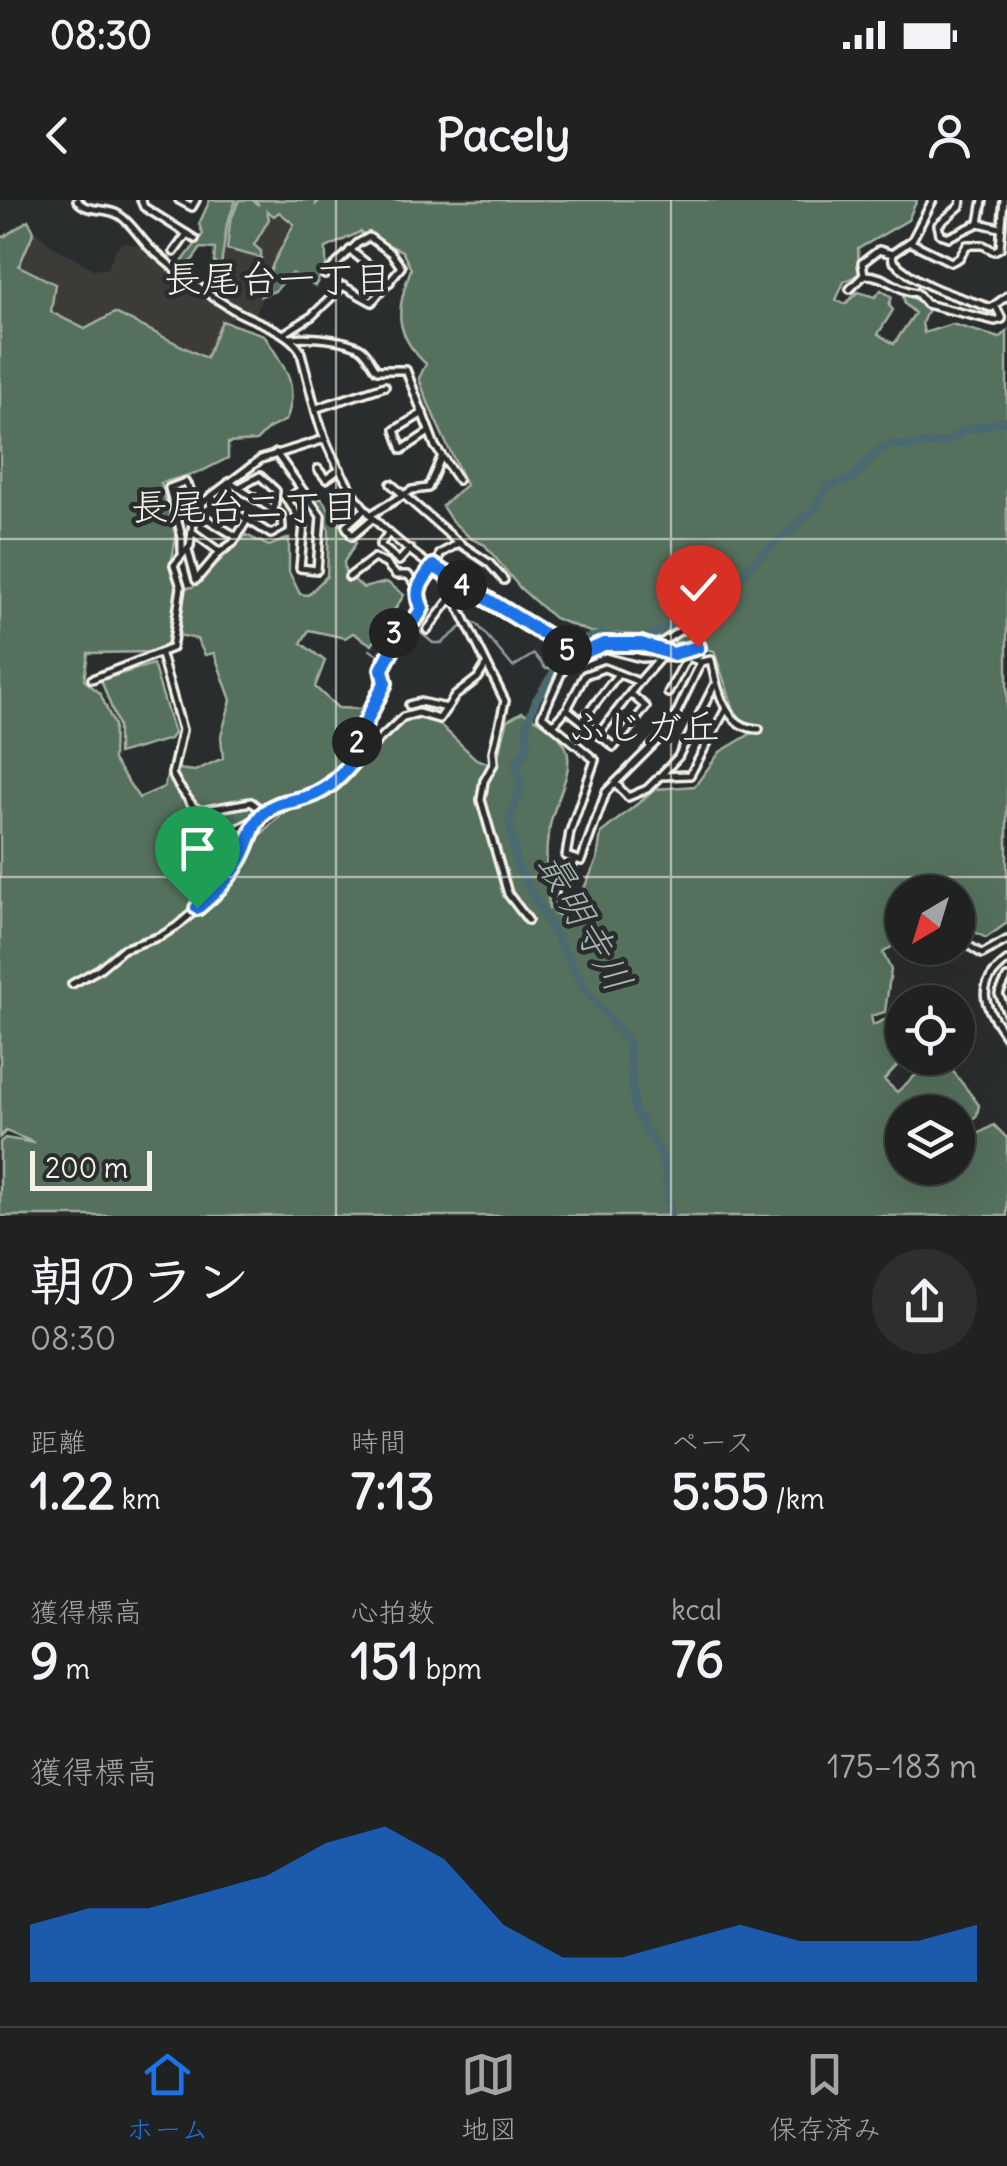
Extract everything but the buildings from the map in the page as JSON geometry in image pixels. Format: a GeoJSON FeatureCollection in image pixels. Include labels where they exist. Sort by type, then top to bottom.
{"type":"FeatureCollection","features":[{"type":"Feature","properties":{"kind":"street"},"geometry":{"type":"LineString","coordinates":[[77,200],[86,209],[121,216],[152,250],[234,311],[292,338],[321,338],[351,345],[364,351],[377,370],[406,370],[441,458],[458,480]]}},
{"type":"Feature","properties":{"kind":"street"},"geometry":{"type":"LineString","coordinates":[[142,200],[144,207],[195,239]]}},
{"type":"Feature","properties":{"kind":"street"},"geometry":{"type":"LineString","coordinates":[[180,200],[192,207],[196,200]]}},
{"type":"Feature","properties":{"kind":"street"},"geometry":{"type":"LineString","coordinates":[[892,254],[910,242],[933,200]]}},
{"type":"Feature","properties":{"kind":"street"},"geometry":{"type":"LineString","coordinates":[[961,200],[960,206],[938,225],[940,234],[949,237],[978,222],[1000,228]]}},
{"type":"Feature","properties":{"kind":"street"},"geometry":{"type":"LineString","coordinates":[[978,222],[983,200]]}},
{"type":"Feature","properties":{"kind":"street"},"geometry":{"type":"LineString","coordinates":[[910,242],[951,262],[960,258],[967,245],[1000,248],[1004,200]]}},
{"type":"Feature","properties":{"kind":"street"},"geometry":{"type":"LineString","coordinates":[[174,252],[187,234]]}},
{"type":"Feature","properties":{"kind":"street"},"geometry":{"type":"LineString","coordinates":[[284,334],[312,316],[343,286],[372,302],[401,267],[391,253],[369,238],[350,250],[325,275]]}},
{"type":"Feature","properties":{"kind":"street"},"geometry":{"type":"LineString","coordinates":[[350,250],[390,282]]}},
{"type":"Feature","properties":{"kind":"street"},"geometry":{"type":"LineString","coordinates":[[864,275],[865,258],[879,250],[892,254]]}},
{"type":"Feature","properties":{"kind":"street"},"geometry":{"type":"LineString","coordinates":[[892,254],[900,269],[941,292],[991,308],[1007,296]]}},
{"type":"Feature","properties":{"kind":"street"},"geometry":{"type":"LineString","coordinates":[[850,290],[864,275],[877,274],[906,292],[917,292],[926,304],[995,322],[1002,319],[994,305]]}},
{"type":"Feature","properties":{"kind":"street"},"geometry":{"type":"LineString","coordinates":[[936,305],[941,292]]}},
{"type":"Feature","properties":{"kind":"street"},"geometry":{"type":"LineString","coordinates":[[292,338],[300,350],[325,439],[370,514],[437,569],[578,655],[604,644],[641,644],[673,654],[698,647],[699,656],[687,656],[668,692]]}},
{"type":"Feature","properties":{"kind":"street"},"geometry":{"type":"LineString","coordinates":[[317,408],[386,386]]}},
{"type":"Feature","properties":{"kind":"street"},"geometry":{"type":"LineString","coordinates":[[423,413],[395,430],[402,450],[429,432]]}},
{"type":"Feature","properties":{"kind":"street"},"geometry":{"type":"LineString","coordinates":[[92,679],[172,648],[180,587],[174,565],[185,552],[198,509],[248,466],[276,453],[325,439]]}},
{"type":"Feature","properties":{"kind":"street"},"geometry":{"type":"LineString","coordinates":[[276,453],[320,516],[317,570],[300,568],[304,524],[287,500],[301,489]]}},
{"type":"Feature","properties":{"kind":"street"},"geometry":{"type":"LineString","coordinates":[[370,514],[352,536],[346,526],[403,495],[432,484],[441,458]]}},
{"type":"Feature","properties":{"kind":"street"},"geometry":{"type":"LineString","coordinates":[[318,469],[326,479],[340,469]]}},
{"type":"Feature","properties":{"kind":"street"},"geometry":{"type":"LineString","coordinates":[[238,488],[260,476],[276,491],[274,511]]}},
{"type":"Feature","properties":{"kind":"street"},"geometry":{"type":"LineString","coordinates":[[237,537],[198,509],[185,482],[169,488],[196,580],[237,537],[247,520]]}},
{"type":"Feature","properties":{"kind":"street"},"geometry":{"type":"LineString","coordinates":[[210,497],[271,534],[282,528],[281,515],[229,482]]}},
{"type":"Feature","properties":{"kind":"street"},"geometry":{"type":"LineString","coordinates":[[391,484],[458,543],[489,563],[504,580]]}},
{"type":"Feature","properties":{"kind":"street"},"geometry":{"type":"LineString","coordinates":[[192,532],[220,552]]}},
{"type":"Feature","properties":{"kind":"street"},"geometry":{"type":"LineString","coordinates":[[390,532],[380,545],[399,561],[410,548]]}},
{"type":"Feature","properties":{"kind":"street"},"geometry":{"type":"LineString","coordinates":[[458,543],[438,557],[437,569],[506,706],[482,800],[508,894],[528,920]]}},
{"type":"Feature","properties":{"kind":"street"},"geometry":{"type":"LineString","coordinates":[[349,577],[374,558],[396,575],[408,575],[418,588]]}},
{"type":"Feature","properties":{"kind":"street"},"geometry":{"type":"LineString","coordinates":[[352,763],[350,754],[385,683],[382,669],[393,648],[388,640],[414,624],[422,610],[416,597],[418,588],[437,569]]}},
{"type":"Feature","properties":{"kind":"street"},"geometry":{"type":"LineString","coordinates":[[426,630],[453,596]]}},
{"type":"Feature","properties":{"kind":"street"},"geometry":{"type":"LineString","coordinates":[[654,648],[690,624]]}},
{"type":"Feature","properties":{"kind":"street"},"geometry":{"type":"LineString","coordinates":[[600,647],[641,658],[687,656],[701,662],[711,660],[726,709],[749,729],[759,729]]}},
{"type":"Feature","properties":{"kind":"street"},"geometry":{"type":"LineString","coordinates":[[571,651],[542,716],[595,760],[570,832],[566,856],[581,861],[606,792],[668,729],[701,662]]}},
{"type":"Feature","properties":{"kind":"street"},"geometry":{"type":"LineString","coordinates":[[161,655],[182,730],[172,774],[178,785],[193,806],[201,810],[251,802],[261,810],[252,821],[232,832]]}},
{"type":"Feature","properties":{"kind":"street"},"geometry":{"type":"LineString","coordinates":[[598,735],[662,656]]}},
{"type":"Feature","properties":{"kind":"street"},"geometry":{"type":"LineString","coordinates":[[72,984],[123,950],[161,936],[212,897],[240,860],[260,816],[278,803],[299,800],[329,788],[403,718],[418,714],[440,719],[455,696],[478,678],[486,665]]}},
{"type":"Feature","properties":{"kind":"street"},"geometry":{"type":"LineString","coordinates":[[553,725],[567,709],[584,675],[604,668],[639,682]]}},
{"type":"Feature","properties":{"kind":"street"},"geometry":{"type":"LineString","coordinates":[[582,722],[618,674]]}},
{"type":"Feature","properties":{"kind":"street"},"geometry":{"type":"LineString","coordinates":[[478,678],[494,680]]}},
{"type":"Feature","properties":{"kind":"street"},"geometry":{"type":"LineString","coordinates":[[616,783],[628,797],[647,789],[678,757],[716,684]]}},
{"type":"Feature","properties":{"kind":"street"},"geometry":{"type":"LineString","coordinates":[[567,709],[614,748],[646,708],[631,694]]}},
{"type":"Feature","properties":{"kind":"street"},"geometry":{"type":"LineString","coordinates":[[409,705],[420,702],[447,708]]}},
{"type":"Feature","properties":{"kind":"street"},"geometry":{"type":"LineString","coordinates":[[660,776],[690,775],[726,709]]}},
{"type":"Feature","properties":{"kind":"street"},"geometry":{"type":"LineString","coordinates":[[558,910],[574,859]]}},
{"type":"Feature","properties":{"kind":"street"},"geometry":{"type":"LineString","coordinates":[[975,949],[982,954],[1007,940]]}},
{"type":"Feature","properties":{"kind":"street"},"geometry":{"type":"LineString","coordinates":[[1007,961],[992,972],[985,987],[987,1008],[1007,1038]]}},
{"type":"Feature","properties":{"kind":"street"},"geometry":{"type":"LineString","coordinates":[[996,1022],[1007,1014],[1000,994],[1007,978]]}},
{"type":"Feature","properties":{"kind":"shaded area"},"geometry":{"type":"Polygon","coordinates":[[[236,200],[266,200],[297,221],[272,268],[255,318],[202,285],[213,267],[222,268],[227,224],[236,200]]]}},
{"type":"Feature","properties":{"kind":"shaded area"},"geometry":{"type":"Polygon","coordinates":[[[32,228],[51,245],[93,269],[107,269],[123,242],[143,247],[237,316],[227,321],[209,362],[84,330],[48,313],[16,265],[32,228]]]}},
{"type":"Feature","properties":{"kind":"green space"},"geometry":{"type":"Polygon","coordinates":[[[210,200],[236,200],[227,224],[221,266],[214,262],[215,249],[201,248],[190,270],[179,266],[203,234],[199,224],[210,200]]]}},
{"type":"Feature","properties":{"kind":"green space"},"geometry":{"type":"Polygon","coordinates":[[[239,200],[252,200],[259,205],[255,200],[316,200],[316,204],[320,200],[917,200],[908,220],[858,249],[859,274],[844,282],[836,300],[845,304],[858,292],[875,297],[881,290],[892,297],[889,305],[893,310],[878,334],[894,344],[915,313],[905,304],[903,295],[928,309],[922,323],[924,333],[952,324],[1000,338],[1007,331],[1007,923],[986,938],[975,932],[975,875],[885,875],[883,953],[885,965],[891,970],[889,985],[885,985],[885,1012],[871,1016],[873,1025],[885,1020],[885,1075],[889,1075],[884,1080],[897,1092],[916,1075],[956,1075],[971,1095],[885,1095],[885,1185],[975,1185],[975,1136],[994,1125],[1007,1138],[1007,1216],[0,1216],[0,1142],[5,1138],[35,1143],[6,1131],[0,1137],[0,236],[28,220],[34,231],[19,266],[55,284],[51,312],[85,329],[115,313],[206,358],[222,321],[264,335],[288,375],[292,395],[286,420],[256,441],[228,443],[228,458],[202,471],[161,483],[176,536],[171,566],[177,589],[193,587],[246,535],[269,546],[289,538],[289,572],[300,594],[308,595],[327,576],[329,530],[315,504],[320,497],[356,543],[344,562],[345,572],[363,588],[387,582],[404,595],[372,645],[353,633],[345,638],[309,630],[301,643],[325,661],[315,687],[338,708],[361,709],[373,692],[378,671],[382,679],[355,740],[327,775],[330,779],[273,817],[228,827],[183,830],[206,839],[248,829],[238,857],[216,893],[277,819],[335,786],[409,718],[435,720],[476,759],[491,764],[497,760],[508,720],[522,712],[562,740],[568,755],[568,770],[551,823],[546,868],[549,908],[561,915],[573,912],[597,860],[601,833],[656,789],[695,786],[720,752],[752,733],[734,710],[714,651],[650,636],[590,632],[554,618],[520,588],[485,545],[470,538],[451,520],[442,506],[466,485],[419,378],[426,364],[403,331],[400,308],[411,269],[402,251],[360,232],[326,248],[326,266],[315,286],[292,273],[275,291],[261,296],[294,224],[279,212],[274,216],[267,211],[269,219],[254,245],[261,251],[261,258],[227,249],[230,222],[239,200]],[[169,633],[167,644],[158,652],[88,653],[84,680],[100,693],[114,725],[113,760],[139,798],[164,787],[169,768],[195,771],[223,758],[221,736],[231,700],[214,653],[205,655],[197,639],[169,633]]]}},
{"type":"Feature","properties":{"kind":"green space"},"geometry":{"type":"Polygon","coordinates":[[[153,664],[174,733],[170,739],[118,754],[118,725],[101,680],[153,664]]]}},
{"type":"Feature","properties":{"kind":"waterway","name":"最明寺川"},"geometry":{"type":"LineString","coordinates":[[670,1216],[664,1159],[635,1111],[628,1043],[585,989],[517,866],[509,820],[522,785],[516,765],[528,746],[526,726],[536,700],[573,642],[601,635],[642,640],[681,620],[718,618],[727,593],[752,564],[813,510],[828,487],[853,478],[879,449],[891,444],[948,442],[963,431],[1007,420]]}},
{"type":"Feature","properties":{"kind":"waterway"},"geometry":{"type":"LineString","coordinates":[[469,621],[477,624],[513,667],[534,654],[546,669],[557,667]]}},
{"type":"Feature","properties":{"kind":"waterway"},"geometry":{"type":"LineString","coordinates":[[387,679],[384,670],[397,648],[395,636],[414,627],[433,643],[442,643],[464,625]]}},
{"type":"Feature","properties":{"kind":"waterway"},"geometry":{"type":"LineString","coordinates":[[370,650],[384,659]]}},
{"type":"Feature","properties":{"kind":"district","name":"長尾台一丁目"},"geometry":{"type":"Point","coordinates":[278,279]}},
{"type":"Feature","properties":{"kind":"district","name":"長尾台二丁目"},"geometry":{"type":"Point","coordinates":[245,507]}},
{"type":"Feature","properties":{"kind":"district","name":"ふじガ丘"},"geometry":{"type":"Point","coordinates":[644,727]}},
{"type":"Feature","properties":{"kind":"route"},"geometry":{"type":"LineString","coordinates":[[197,908],[212,897],[240,860],[260,816],[278,803],[299,800],[329,788],[352,763],[350,754],[385,683],[382,669],[393,648],[388,640],[415,622],[422,608],[416,594],[433,566],[578,655],[604,644],[641,644],[673,654],[698,647]]}}]}
